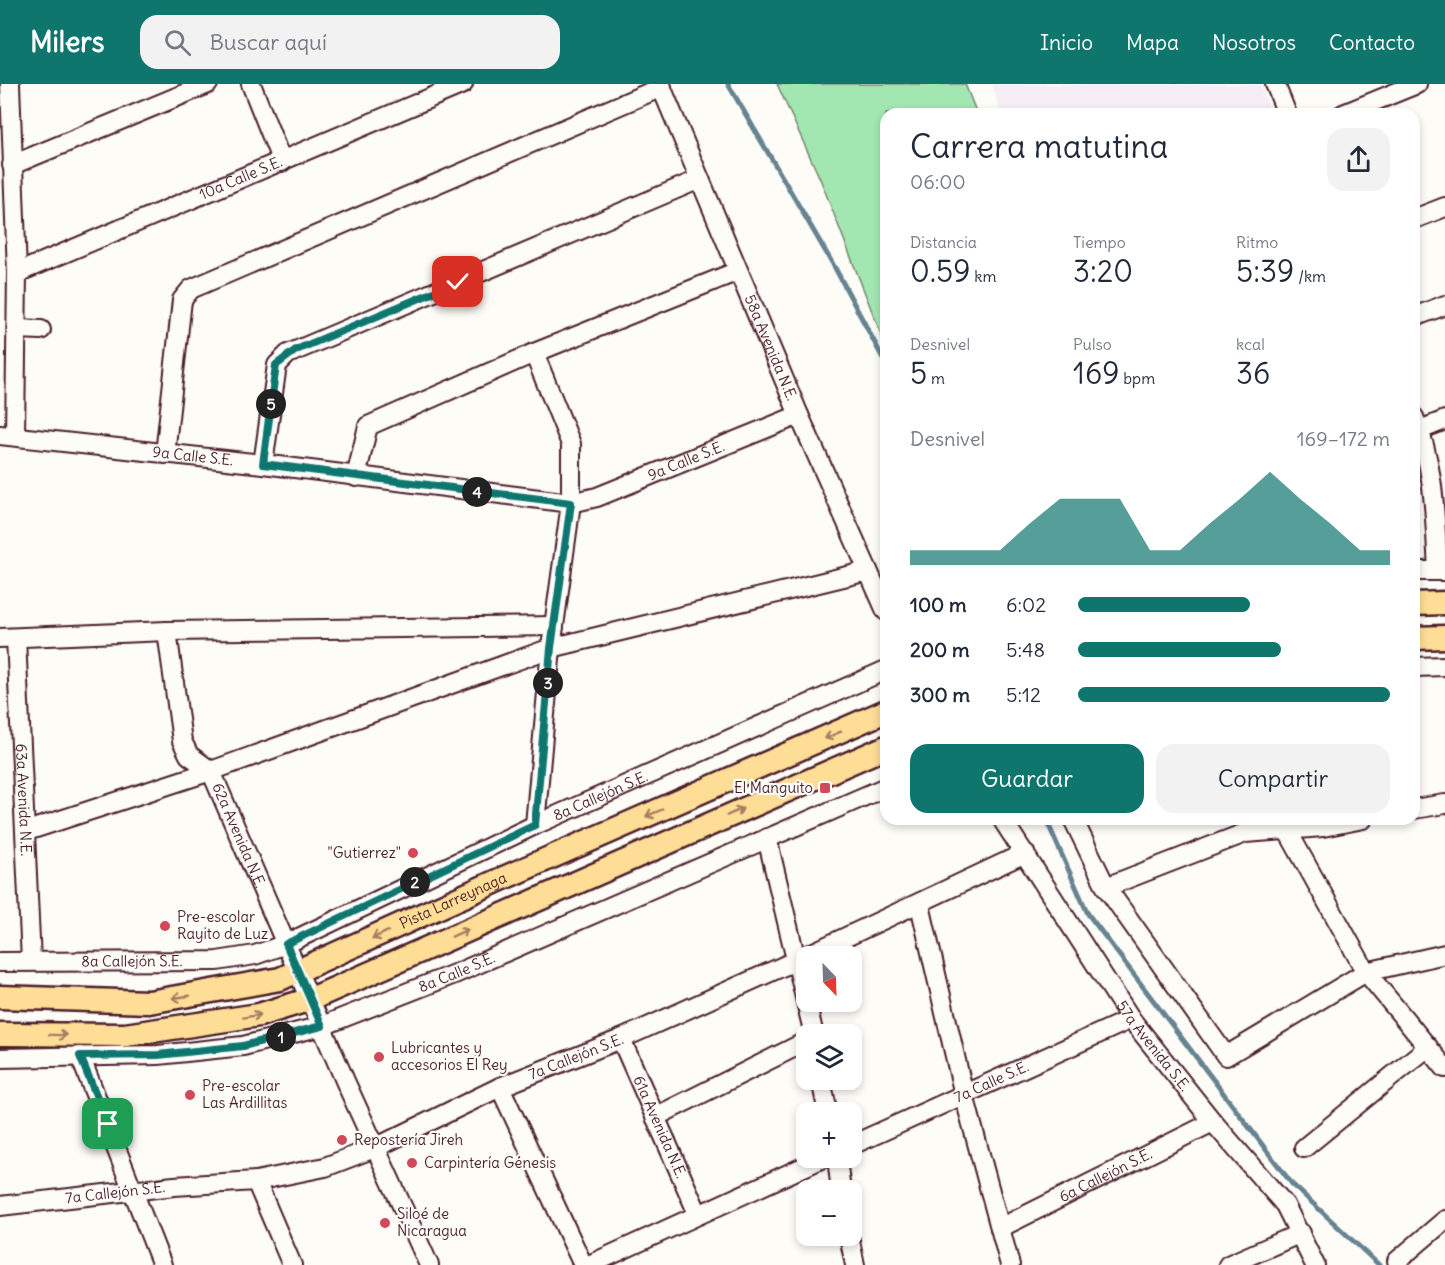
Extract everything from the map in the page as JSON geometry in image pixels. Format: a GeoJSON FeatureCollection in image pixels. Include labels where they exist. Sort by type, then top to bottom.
{"type":"FeatureCollection","features":[{"type":"Feature","properties":{"kind":"main road"},"geometry":{"type":"LineString","coordinates":[[1420,604],[1445,603]]}},
{"type":"Feature","properties":{"kind":"main road"},"geometry":{"type":"LineString","coordinates":[[1420,638],[1445,637]]}},
{"type":"Feature","properties":{"kind":"main road","name":"Pista Larreynaga"},"geometry":{"type":"LineString","coordinates":[[0,997],[149,1002],[262,983],[300,972],[499,880],[880,714]]}},
{"type":"Feature","properties":{"kind":"main road","name":"Pista Larreynaga"},"geometry":{"type":"LineString","coordinates":[[0,1034],[125,1035],[259,1015],[311,999],[880,750]]}},
{"type":"Feature","properties":{"kind":"street"},"geometry":{"type":"LineString","coordinates":[[8,436],[17,328],[10,84]]}},
{"type":"Feature","properties":{"kind":"street"},"geometry":{"type":"LineString","coordinates":[[12,165],[208,84]]}},
{"type":"Feature","properties":{"kind":"street"},"geometry":{"type":"LineString","coordinates":[[251,84],[282,162]]}},
{"type":"Feature","properties":{"kind":"street","name":"10a Calle S.E."},"geometry":{"type":"LineString","coordinates":[[17,273],[463,84]]}},
{"type":"Feature","properties":{"kind":"street"},"geometry":{"type":"LineString","coordinates":[[1275,84],[1285,108]]}},
{"type":"Feature","properties":{"kind":"street"},"geometry":{"type":"LineString","coordinates":[[1358,108],[1417,84]]}},
{"type":"Feature","properties":{"kind":"street"},"geometry":{"type":"LineString","coordinates":[[165,454],[182,300],[195,287],[661,85]]}},
{"type":"Feature","properties":{"kind":"street","name":"58a Avenida N.E."},"geometry":{"type":"LineString","coordinates":[[661,85],[799,415],[880,598]]}},
{"type":"Feature","properties":{"kind":"street"},"geometry":{"type":"LineString","coordinates":[[263,464],[276,365],[288,354],[700,179]]}},
{"type":"Feature","properties":{"kind":"street"},"geometry":{"type":"LineString","coordinates":[[1420,217],[1445,207]]}},
{"type":"Feature","properties":{"kind":"street"},"geometry":{"type":"LineString","coordinates":[[356,477],[368,426],[534,354],[738,271]]}},
{"type":"Feature","properties":{"kind":"street"},"geometry":{"type":"LineString","coordinates":[[1420,315],[1445,305]]}},
{"type":"Feature","properties":{"kind":"street"},"geometry":{"type":"LineString","coordinates":[[17,328],[41,330]]}},
{"type":"Feature","properties":{"kind":"street"},"geometry":{"type":"LineString","coordinates":[[534,354],[571,444],[571,503],[551,648],[535,825]]}},
{"type":"Feature","properties":{"kind":"street","name":"9a Calle S.E."},"geometry":{"type":"LineString","coordinates":[[8,436],[263,464],[571,503],[597,497],[799,415]]}},
{"type":"Feature","properties":{"kind":"street"},"geometry":{"type":"LineString","coordinates":[[1420,424],[1445,420]]}},
{"type":"Feature","properties":{"kind":"street"},"geometry":{"type":"LineString","coordinates":[[1420,440],[1435,517],[1441,571],[1420,571]]}},
{"type":"Feature","properties":{"kind":"street"},"geometry":{"type":"LineString","coordinates":[[27,831],[211,771],[551,648],[868,571]]}},
{"type":"Feature","properties":{"kind":"street"},"geometry":{"type":"LineString","coordinates":[[8,638],[167,632],[554,626]]}},
{"type":"Feature","properties":{"kind":"street","name":"62a Avenida N.E."},"geometry":{"type":"LineString","coordinates":[[167,632],[182,741],[189,755],[211,771],[300,972]]}},
{"type":"Feature","properties":{"kind":"street","name":"63a Avenida N.E."},"geometry":{"type":"LineString","coordinates":[[8,638],[27,831],[31,961]]}},
{"type":"Feature","properties":{"kind":"street"},"geometry":{"type":"LineString","coordinates":[[1420,667],[1445,666]]}},
{"type":"Feature","properties":{"kind":"street","name":"8a Callejón S.E."},"geometry":{"type":"LineString","coordinates":[[0,962],[217,961],[255,955],[286,944],[535,825],[880,673]]}},
{"type":"Feature","properties":{"kind":"street","name":"8a Calle S.E."},"geometry":{"type":"LineString","coordinates":[[0,1058],[158,1055],[243,1046],[322,1026],[457,973],[880,791]]}},
{"type":"Feature","properties":{"kind":"street"},"geometry":{"type":"LineString","coordinates":[[1420,808],[1445,804]]}},
{"type":"Feature","properties":{"kind":"street","name":"57a Avenida S.E."},"geometry":{"type":"LineString","coordinates":[[1006,825],[1131,1019],[1213,1122],[1285,1205],[1315,1265]]}},
{"type":"Feature","properties":{"kind":"street"},"geometry":{"type":"LineString","coordinates":[[1076,825],[1106,887],[1226,1056],[1365,972],[1445,954]]}},
{"type":"Feature","properties":{"kind":"street"},"geometry":{"type":"LineString","coordinates":[[1106,887],[1245,833],[1322,825]]}},
{"type":"Feature","properties":{"kind":"street"},"geometry":{"type":"LineString","coordinates":[[1287,830],[1365,972],[1445,1068]]}},
{"type":"Feature","properties":{"kind":"street"},"geometry":{"type":"LineString","coordinates":[[767,838],[796,956]]}},
{"type":"Feature","properties":{"kind":"street","name":"7a Callejón S.E."},"geometry":{"type":"LineString","coordinates":[[828,946],[920,905],[1025,853]]}},
{"type":"Feature","properties":{"kind":"street"},"geometry":{"type":"LineString","coordinates":[[920,905],[964,1095],[1010,1265]]}},
{"type":"Feature","properties":{"kind":"street","name":"7a Callejón S.E."},"geometry":{"type":"LineString","coordinates":[[0,1206],[174,1186],[256,1181],[325,1167],[376,1147],[500,1087],[621,1039],[796,960]]}},
{"type":"Feature","properties":{"kind":"street"},"geometry":{"type":"LineString","coordinates":[[300,972],[429,1265]]}},
{"type":"Feature","properties":{"kind":"street","name":"7a Calle S.E."},"geometry":{"type":"LineString","coordinates":[[862,1141],[1131,1019]]}},
{"type":"Feature","properties":{"kind":"street","name":"61a Avenida N.E."},"geometry":{"type":"LineString","coordinates":[[621,1039],[698,1214]]}},
{"type":"Feature","properties":{"kind":"street"},"geometry":{"type":"LineString","coordinates":[[656,1117],[796,1047]]}},
{"type":"Feature","properties":{"kind":"street"},"geometry":{"type":"LineString","coordinates":[[1304,1148],[1428,1047]]}},
{"type":"Feature","properties":{"kind":"street"},"geometry":{"type":"LineString","coordinates":[[80,1056],[136,1192],[162,1265]]}},
{"type":"Feature","properties":{"kind":"street"},"geometry":{"type":"LineString","coordinates":[[500,1087],[583,1265]]}},
{"type":"Feature","properties":{"kind":"street","name":"6a Callejón S.E."},"geometry":{"type":"LineString","coordinates":[[1000,1228],[1213,1122]]}},
{"type":"Feature","properties":{"kind":"street"},"geometry":{"type":"LineString","coordinates":[[589,1265],[801,1168]]}},
{"type":"Feature","properties":{"kind":"street"},"geometry":{"type":"LineString","coordinates":[[256,1181],[292,1265]]}},
{"type":"Feature","properties":{"kind":"street"},"geometry":{"type":"LineString","coordinates":[[1397,1261],[1445,1220]]}},
{"type":"Feature","properties":{"kind":"street"},"geometry":{"type":"LineString","coordinates":[[1228,1265],[1301,1233]]}},
{"type":"Feature","properties":{"kind":"street"},"geometry":{"type":"LineString","coordinates":[[851,1246],[855,1265]]}},
{"type":"Feature","properties":{"kind":"shaded area"},"geometry":{"type":"Polygon","coordinates":[[[992,84],[1260,84],[1270,108],[999,108],[992,84]]]}},
{"type":"Feature","properties":{"kind":"green space"},"geometry":{"type":"Polygon","coordinates":[[[777,84],[965,84],[975,108],[880,108],[880,332],[821,181],[777,84]]]}},
{"type":"Feature","properties":{"kind":"waterway"},"geometry":{"type":"LineString","coordinates":[[728,84],[834,266],[880,353]]}},
{"type":"Feature","properties":{"kind":"waterway"},"geometry":{"type":"LineString","coordinates":[[1049,825],[1088,914],[1292,1184],[1379,1265]]}},
{"type":"Feature","properties":{"kind":"place","name":"El Manguito"},"geometry":{"type":"Point","coordinates":[825,788]}},
{"type":"Feature","properties":{"kind":"place","name":"\"Gutierrez\""},"geometry":{"type":"Point","coordinates":[413,853]}},
{"type":"Feature","properties":{"kind":"place","name":"Pre-escolar Rayito de Luz"},"geometry":{"type":"Point","coordinates":[165,926]}},
{"type":"Feature","properties":{"kind":"place","name":"Lubricantes y accesorios El Rey"},"geometry":{"type":"Point","coordinates":[379,1057]}},
{"type":"Feature","properties":{"kind":"place","name":"Pre-escolar Las Ardillitas"},"geometry":{"type":"Point","coordinates":[190,1095]}},
{"type":"Feature","properties":{"kind":"place","name":"Repostería Jireh"},"geometry":{"type":"Point","coordinates":[342,1140]}},
{"type":"Feature","properties":{"kind":"place","name":"Carpintería Génesis"},"geometry":{"type":"Point","coordinates":[412,1163]}},
{"type":"Feature","properties":{"kind":"place","name":"Siloé de Nicaragua"},"geometry":{"type":"Point","coordinates":[385,1223]}},
{"type":"Feature","properties":{"kind":"route"},"geometry":{"type":"LineString","coordinates":[[108,1124],[80,1056],[158,1055],[243,1046],[322,1026],[286,944],[535,825],[551,648],[571,503],[263,464],[276,365],[281,359],[296,350],[458,282]]}}]}
